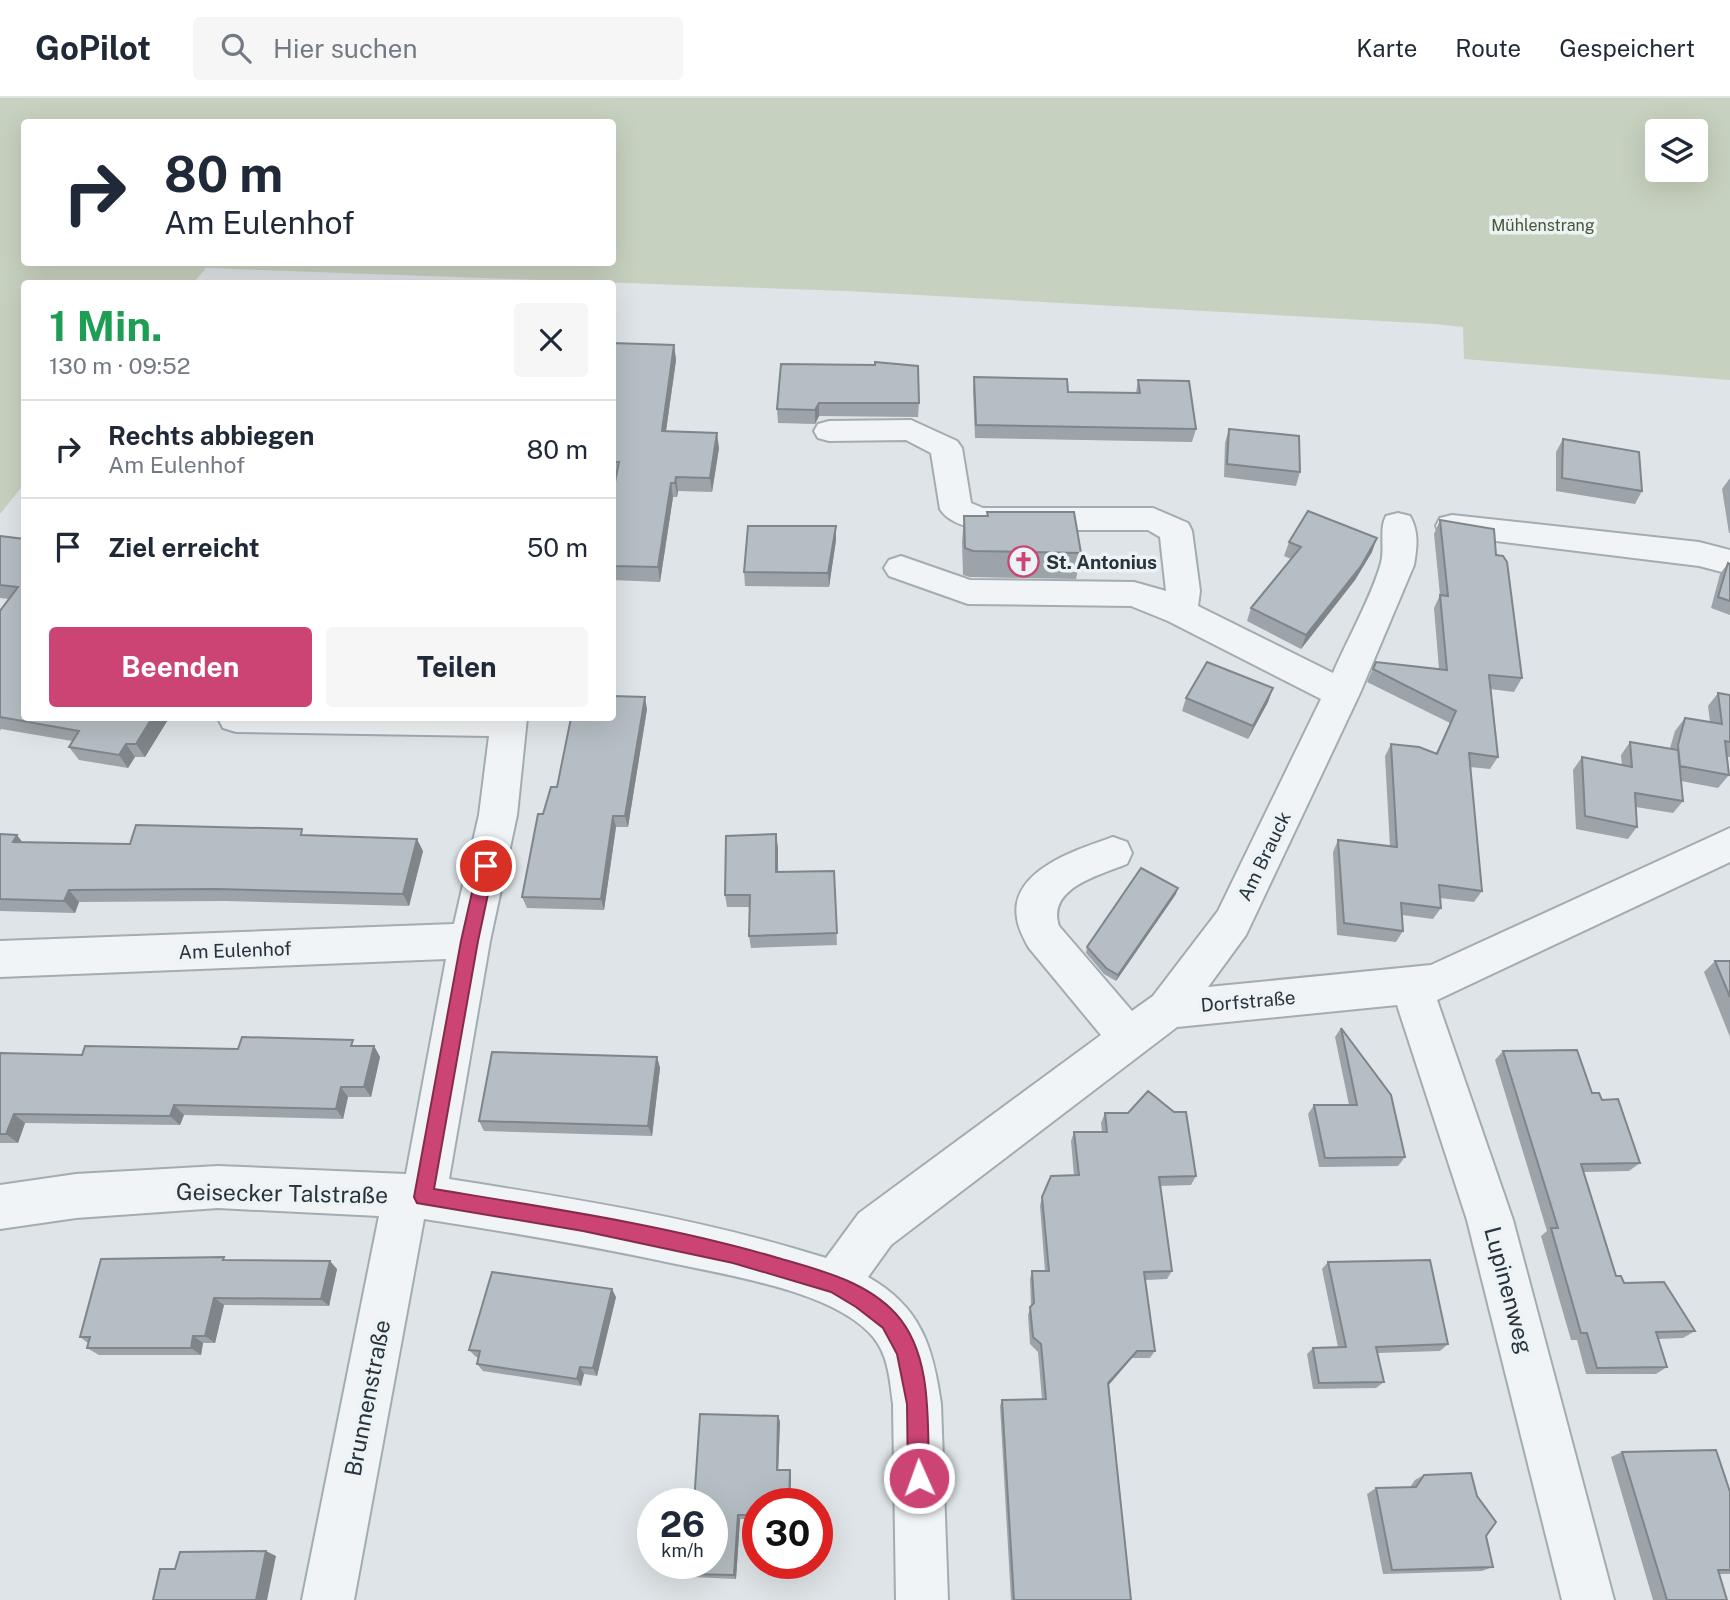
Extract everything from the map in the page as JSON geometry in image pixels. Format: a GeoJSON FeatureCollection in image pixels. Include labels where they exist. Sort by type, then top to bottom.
{"type":"FeatureCollection","features":[{"type":"Feature","properties":{"kind":"street"},"geometry":{"type":"LineString","coordinates":[[829,431],[911,430],[946,449],[956,509],[979,519],[1153,519],[1176,531],[1182,591],[1180,612]]}},
{"type":"Feature","properties":{"kind":"street","name":"Am Brauck"},"geometry":{"type":"LineString","coordinates":[[1168,1009],[1232,923],[1342,693],[1397,565],[1401,543],[1398,524]]}},
{"type":"Feature","properties":{"kind":"street"},"geometry":{"type":"LineString","coordinates":[[1452,526],[1699,554],[1730,562]]}},
{"type":"Feature","properties":{"kind":"street"},"geometry":{"type":"LineString","coordinates":[[901,568],[968,592],[1134,594],[1180,612],[1342,693]]}},
{"type":"Feature","properties":{"kind":"street"},"geometry":{"type":"LineString","coordinates":[[415,1196],[498,815],[508,721]]}},
{"type":"Feature","properties":{"kind":"street","name":"Dorfstraße"},"geometry":{"type":"LineString","coordinates":[[1168,1009],[1435,983],[1730,844]]}},
{"type":"Feature","properties":{"kind":"street"},"geometry":{"type":"LineString","coordinates":[[1113,853],[1060,876],[1047,886],[1039,901],[1036,915],[1043,936],[1129,1038]]}},
{"type":"Feature","properties":{"kind":"street","name":"Am Eulenhof"},"geometry":{"type":"LineString","coordinates":[[0,959],[470,941]]}},
{"type":"Feature","properties":{"kind":"street","name":"Lupinenweg"},"geometry":{"type":"LineString","coordinates":[[1410,986],[1490,1220],[1588,1600]]}},
{"type":"Feature","properties":{"kind":"street"},"geometry":{"type":"LineString","coordinates":[[835,1284],[875,1229],[1168,1009]]}},
{"type":"Feature","properties":{"kind":"street","name":"Geisecker Talstraße"},"geometry":{"type":"LineString","coordinates":[[0,1208],[76,1196],[218,1187],[415,1196],[583,1222],[745,1256],[835,1284],[863,1300],[890,1321],[906,1350],[913,1373],[917,1404],[922,1600]]}},
{"type":"Feature","properties":{"kind":"street","name":"Brunnenstraße"},"geometry":{"type":"LineString","coordinates":[[328,1600],[415,1196]]}},
{"type":"Feature","properties":{"kind":"green space","name":"Mühlenstrang"},"geometry":{"type":"Polygon","coordinates":[[[0,98],[1730,98],[1730,380],[1464,359],[1463,327],[1435,324],[847,291],[616,283],[616,280],[540,280],[206,268],[196,280],[21,280],[21,488],[0,514],[0,98]]]}},
{"type":"Feature","properties":{"kind":"building"},"geometry":{"type":"Polygon","coordinates":[[[616,343],[674,345],[662,431],[717,433],[710,478],[676,477],[675,483],[671,483],[658,567],[616,566],[616,477],[619,462],[616,462],[616,343]]]}},
{"type":"Feature","properties":{"kind":"building"},"geometry":{"type":"Polygon","coordinates":[[[875,362],[918,366],[919,403],[819,403],[815,410],[777,409],[781,364],[875,365],[875,362]]]}},
{"type":"Feature","properties":{"kind":"building"},"geometry":{"type":"Polygon","coordinates":[[[974,377],[1067,379],[1068,392],[1140,393],[1138,380],[1189,381],[1196,429],[976,425],[974,377]]]}},
{"type":"Feature","properties":{"kind":"building"},"geometry":{"type":"Polygon","coordinates":[[[1229,429],[1299,436],[1300,472],[1227,464],[1229,429]]]}},
{"type":"Feature","properties":{"kind":"building"},"geometry":{"type":"Polygon","coordinates":[[[1563,439],[1639,452],[1642,491],[1562,478],[1563,439]]]}},
{"type":"Feature","properties":{"kind":"building"},"geometry":{"type":"Polygon","coordinates":[[[1308,511],[1377,538],[1361,566],[1306,635],[1251,608],[1301,547],[1289,542],[1308,511]]]}},
{"type":"Feature","properties":{"kind":"building"},"geometry":{"type":"Polygon","coordinates":[[[987,512],[1074,512],[1081,553],[973,551],[965,548],[964,516],[988,516],[987,512]]]}},
{"type":"Feature","properties":{"kind":"building"},"geometry":{"type":"Polygon","coordinates":[[[1440,520],[1494,529],[1496,555],[1503,556],[1507,562],[1522,678],[1489,675],[1498,757],[1469,753],[1482,891],[1439,885],[1441,908],[1401,903],[1403,931],[1344,923],[1338,840],[1397,847],[1391,744],[1419,747],[1437,754],[1456,711],[1373,669],[1376,662],[1447,670],[1440,595],[1448,596],[1440,520]]]}},
{"type":"Feature","properties":{"kind":"building"},"geometry":{"type":"Polygon","coordinates":[[[748,526],[836,526],[828,573],[744,572],[748,526]]]}},
{"type":"Feature","properties":{"kind":"building"},"geometry":{"type":"Polygon","coordinates":[[[0,536],[21,539],[21,721],[0,717],[0,611],[18,587],[0,585],[0,536]]]}},
{"type":"Feature","properties":{"kind":"building"},"geometry":{"type":"Polygon","coordinates":[[[1728,563],[1730,564],[1730,601],[1718,597],[1728,563]]]}},
{"type":"Feature","properties":{"kind":"building"},"geometry":{"type":"Polygon","coordinates":[[[1207,662],[1273,688],[1253,726],[1186,698],[1207,662]]]}},
{"type":"Feature","properties":{"kind":"building"},"geometry":{"type":"Polygon","coordinates":[[[1718,693],[1730,695],[1730,742],[1725,741],[1729,775],[1680,766],[1678,745],[1685,718],[1722,724],[1718,693]]]}},
{"type":"Feature","properties":{"kind":"building"},"geometry":{"type":"Polygon","coordinates":[[[616,696],[645,697],[625,816],[613,816],[601,899],[522,897],[538,814],[543,814],[551,787],[557,787],[570,721],[616,721],[616,696]]]}},
{"type":"Feature","properties":{"kind":"building"},"geometry":{"type":"Polygon","coordinates":[[[23,721],[150,721],[136,744],[126,744],[119,755],[69,747],[79,731],[23,721]]]}},
{"type":"Feature","properties":{"kind":"building"},"geometry":{"type":"Polygon","coordinates":[[[1630,742],[1678,750],[1683,801],[1635,793],[1637,827],[1585,816],[1582,757],[1632,767],[1630,742]]]}},
{"type":"Feature","properties":{"kind":"building"},"geometry":{"type":"Polygon","coordinates":[[[136,825],[302,829],[301,835],[417,839],[403,894],[216,889],[69,890],[64,901],[0,899],[0,834],[17,835],[13,842],[130,844],[136,825]]]}},
{"type":"Feature","properties":{"kind":"building"},"geometry":{"type":"Polygon","coordinates":[[[776,834],[776,872],[834,871],[837,933],[749,936],[750,895],[725,895],[726,836],[776,834]]]}},
{"type":"Feature","properties":{"kind":"building"},"geometry":{"type":"Polygon","coordinates":[[[1141,868],[1178,888],[1118,975],[1106,968],[1087,947],[1141,868]]]}},
{"type":"Feature","properties":{"kind":"building"},"geometry":{"type":"Polygon","coordinates":[[[1715,961],[1730,961],[1730,997],[1715,961]]]}},
{"type":"Feature","properties":{"kind":"building"},"geometry":{"type":"Polygon","coordinates":[[[1341,1028],[1391,1095],[1405,1157],[1325,1158],[1314,1105],[1357,1105],[1341,1028]]]}},
{"type":"Feature","properties":{"kind":"building"},"geometry":{"type":"Polygon","coordinates":[[[242,1037],[353,1040],[351,1046],[374,1046],[364,1087],[341,1087],[336,1109],[174,1105],[170,1116],[14,1114],[6,1134],[0,1134],[0,1053],[82,1055],[85,1046],[238,1049],[242,1037]]]}},
{"type":"Feature","properties":{"kind":"building"},"geometry":{"type":"Polygon","coordinates":[[[1577,1050],[1592,1093],[1599,1093],[1602,1100],[1618,1099],[1640,1163],[1581,1164],[1616,1276],[1621,1276],[1624,1283],[1664,1282],[1695,1331],[1656,1332],[1667,1367],[1597,1368],[1587,1333],[1581,1333],[1551,1228],[1558,1228],[1503,1051],[1577,1050]]]}},
{"type":"Feature","properties":{"kind":"building"},"geometry":{"type":"Polygon","coordinates":[[[492,1052],[657,1057],[648,1126],[479,1121],[492,1052]]]}},
{"type":"Feature","properties":{"kind":"building"},"geometry":{"type":"Polygon","coordinates":[[[1148,1091],[1174,1112],[1186,1112],[1196,1176],[1159,1177],[1172,1271],[1144,1272],[1155,1351],[1137,1351],[1108,1383],[1131,1600],[1014,1600],[1002,1400],[1046,1399],[1041,1344],[1033,1337],[1030,1307],[1034,1303],[1032,1271],[1049,1271],[1042,1197],[1051,1176],[1079,1175],[1074,1132],[1107,1132],[1105,1113],[1128,1113],[1148,1091]]]}},
{"type":"Feature","properties":{"kind":"building"},"geometry":{"type":"Polygon","coordinates":[[[224,1257],[223,1260],[330,1261],[321,1299],[214,1298],[205,1336],[193,1336],[191,1348],[87,1348],[90,1337],[80,1337],[101,1259],[224,1257]]]}},
{"type":"Feature","properties":{"kind":"building"},"geometry":{"type":"Polygon","coordinates":[[[1430,1260],[1448,1344],[1376,1347],[1384,1382],[1319,1383],[1313,1348],[1346,1347],[1328,1262],[1430,1260]]]}},
{"type":"Feature","properties":{"kind":"building"},"geometry":{"type":"Polygon","coordinates":[[[492,1272],[612,1289],[593,1368],[580,1367],[577,1379],[477,1364],[480,1351],[469,1350],[492,1272]]]}},
{"type":"Feature","properties":{"kind":"building"},"geometry":{"type":"Polygon","coordinates":[[[700,1414],[778,1416],[777,1470],[790,1470],[789,1488],[742,1488],[742,1515],[738,1515],[734,1575],[728,1575],[728,1488],[695,1488],[700,1414]]]}},
{"type":"Feature","properties":{"kind":"building"},"geometry":{"type":"Polygon","coordinates":[[[1716,1450],[1730,1492],[1730,1570],[1718,1570],[1727,1600],[1667,1600],[1622,1452],[1716,1450]]]}},
{"type":"Feature","properties":{"kind":"building"},"geometry":{"type":"Polygon","coordinates":[[[1471,1473],[1477,1496],[1496,1522],[1486,1536],[1493,1567],[1392,1570],[1376,1488],[1416,1487],[1424,1475],[1471,1473]]]}},
{"type":"Feature","properties":{"kind":"building"},"geometry":{"type":"Polygon","coordinates":[[[266,1551],[256,1600],[153,1600],[160,1569],[175,1569],[180,1552],[266,1551]]]}},
{"type":"Feature","properties":{"kind":"place","name":"St. Antonius"},"geometry":{"type":"Point","coordinates":[1023,562]}},
{"type":"Feature","properties":{"kind":"route"},"geometry":{"type":"LineString","coordinates":[[486,866],[424,1197],[583,1222],[758,1259],[835,1284],[863,1300],[890,1321],[906,1350],[913,1373],[917,1404],[919,1478]]}}]}
